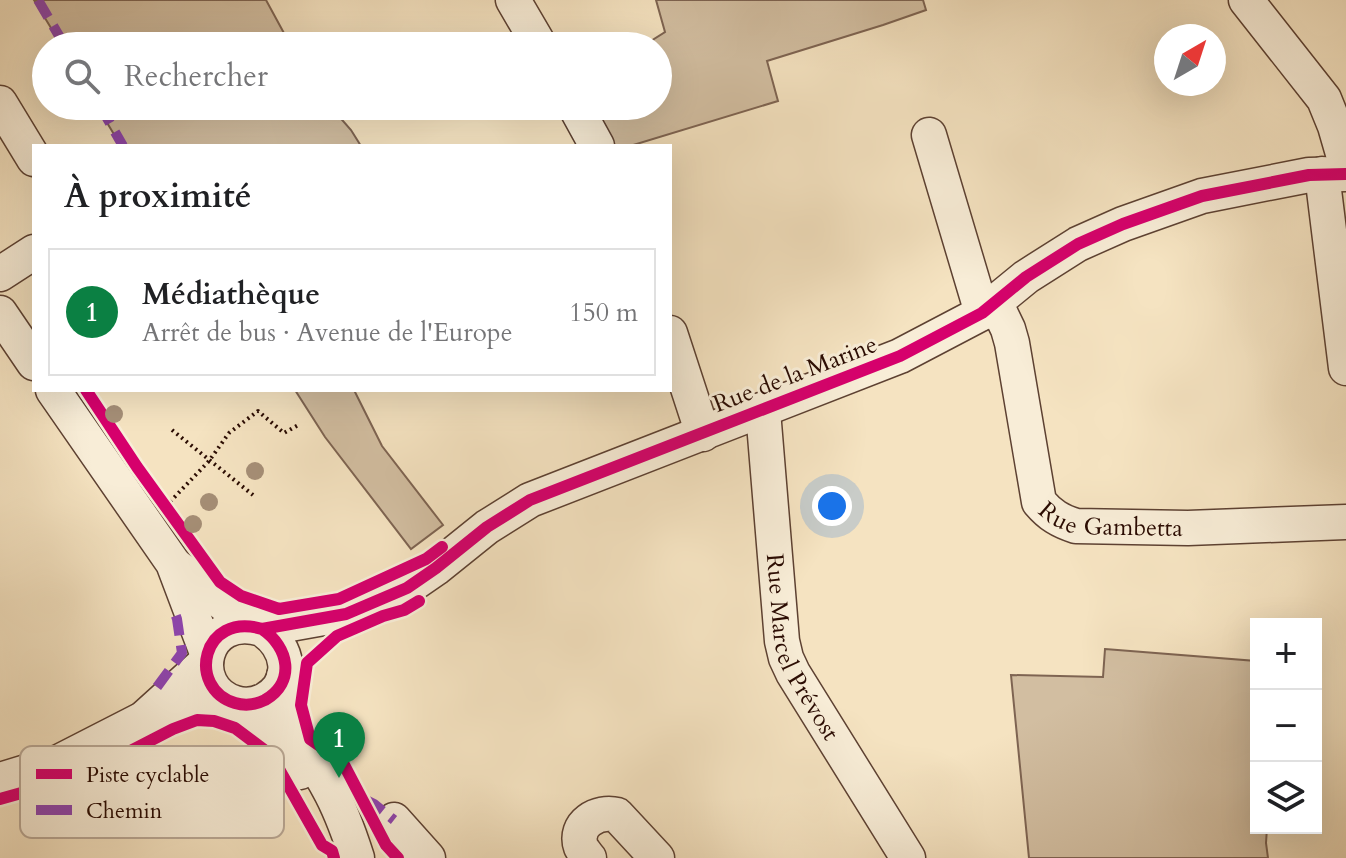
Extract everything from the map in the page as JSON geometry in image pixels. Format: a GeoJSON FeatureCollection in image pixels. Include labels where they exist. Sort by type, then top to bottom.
{"type":"FeatureCollection","features":[{"type":"Feature","properties":{"kind":"street"},"geometry":{"type":"LineString","coordinates":[[513,0],[532,32]]}},
{"type":"Feature","properties":{"kind":"street"},"geometry":{"type":"LineString","coordinates":[[1246,0],[1324,99],[1335,126],[1346,368]]}},
{"type":"Feature","properties":{"kind":"street"},"geometry":{"type":"LineString","coordinates":[[0,103],[32,156]]}},
{"type":"Feature","properties":{"kind":"street"},"geometry":{"type":"LineString","coordinates":[[583,120],[596,144]]}},
{"type":"Feature","properties":{"kind":"street","name":"Rue Gambetta"},"geometry":{"type":"LineString","coordinates":[[929,135],[989,308],[1008,329],[1039,502],[1049,513],[1060,521],[1076,526],[1188,528],[1346,522]]}},
{"type":"Feature","properties":{"kind":"street","name":"Rue de la Marine"},"geometry":{"type":"LineString","coordinates":[[256,627],[346,614],[407,588],[487,527],[530,500],[900,356],[989,308],[1054,258],[1123,224],[1202,196],[1338,171]]}},
{"type":"Feature","properties":{"kind":"street"},"geometry":{"type":"LineString","coordinates":[[0,274],[32,253]]}},
{"type":"Feature","properties":{"kind":"street"},"geometry":{"type":"LineString","coordinates":[[0,313],[32,360]]}},
{"type":"Feature","properties":{"kind":"street"},"geometry":{"type":"LineString","coordinates":[[672,339],[703,434]]}},
{"type":"Feature","properties":{"kind":"street"},"geometry":{"type":"LineString","coordinates":[[54,392],[173,563],[207,657],[208,677],[215,691],[270,732],[282,746]]}},
{"type":"Feature","properties":{"kind":"street","name":"Rue Marcel Prévost"},"geometry":{"type":"LineString","coordinates":[[763,411],[782,641],[786,658],[908,858]]}},
{"type":"Feature","properties":{"kind":"street"},"geometry":{"type":"LineString","coordinates":[[173,563],[256,627],[274,637],[282,648],[288,706],[294,726],[342,816],[357,858]]}},
{"type":"Feature","properties":{"kind":"street","name":"Rue de la Marine"},"geometry":{"type":"LineString","coordinates":[[285,669],[346,614]]}},
{"type":"Feature","properties":{"kind":"street"},"geometry":{"type":"LineString","coordinates":[[90,746],[143,719],[207,657],[211,644],[224,631],[232,627],[256,627]]}},
{"type":"Feature","properties":{"kind":"street"},"geometry":{"type":"LineString","coordinates":[[143,719],[233,703],[254,704],[267,699],[277,689],[285,669]]}},
{"type":"Feature","properties":{"kind":"street"},"geometry":{"type":"LineString","coordinates":[[284,749],[314,794],[332,833],[331,852]]}},
{"type":"Feature","properties":{"kind":"street"},"geometry":{"type":"LineString","coordinates":[[0,780],[20,774]]}},
{"type":"Feature","properties":{"kind":"street"},"geometry":{"type":"LineString","coordinates":[[589,858],[581,848],[582,831],[593,817],[608,813],[617,815],[657,858]]}},
{"type":"Feature","properties":{"kind":"street"},"geometry":{"type":"LineString","coordinates":[[394,820],[428,858]]}},
{"type":"Feature","properties":{"kind":"path"},"geometry":{"type":"LineString","coordinates":[[165,506],[209,461],[229,433],[258,411],[284,433],[300,424]]}},
{"type":"Feature","properties":{"kind":"path"},"geometry":{"type":"LineString","coordinates":[[172,430],[253,495]]}},
{"type":"Feature","properties":{"kind":"path"},"geometry":{"type":"LineString","coordinates":[[297,800],[331,852]]}},
{"type":"Feature","properties":{"kind":"shaded area"},"geometry":{"type":"Polygon","coordinates":[[[34,0],[266,0],[283,32],[53,32],[34,0]]]}},
{"type":"Feature","properties":{"kind":"shaded area"},"geometry":{"type":"Polygon","coordinates":[[[656,0],[923,0],[926,10],[767,61],[778,101],[637,144],[611,144],[598,120],[672,120],[672,32],[665,32],[656,0]]]}},
{"type":"Feature","properties":{"kind":"shaded area"},"geometry":{"type":"Polygon","coordinates":[[[105,120],[342,120],[360,144],[120,144],[105,120]]]}},
{"type":"Feature","properties":{"kind":"shaded area"},"geometry":{"type":"Polygon","coordinates":[[[296,392],[355,392],[382,446],[443,525],[411,549],[325,437],[296,392]]]}},
{"type":"Feature","properties":{"kind":"shaded area"},"geometry":{"type":"Polygon","coordinates":[[[1105,649],[1250,661],[1250,834],[1267,834],[1268,858],[1029,858],[1011,675],[1103,677],[1105,649]]]}},
{"type":"Feature","properties":{"kind":"marked path"},"geometry":{"type":"LineString","coordinates":[[38,0],[57,32]]}},
{"type":"Feature","properties":{"kind":"marked path"},"geometry":{"type":"LineString","coordinates":[[108,120],[122,144]]}},
{"type":"Feature","properties":{"kind":"marked path"},"geometry":{"type":"LineString","coordinates":[[157,687],[182,653],[173,608]]}},
{"type":"Feature","properties":{"kind":"marked path"},"geometry":{"type":"LineString","coordinates":[[366,800],[394,820]]}},
{"type":"Feature","properties":{"kind":"cycle path"},"geometry":{"type":"LineString","coordinates":[[262,629],[278,645],[283,655],[285,674],[275,693],[265,700],[250,704],[235,703],[220,695],[210,683],[206,668],[214,641],[226,631],[242,626],[262,629],[346,614],[407,588],[487,527],[530,500],[900,356],[982,313],[1026,277],[1078,244],[1123,224],[1202,196],[1309,175],[1346,174]]}},
{"type":"Feature","properties":{"kind":"cycle path"},"geometry":{"type":"LineString","coordinates":[[87,392],[220,582],[241,596],[279,609],[339,599],[426,559],[442,547]]}},
{"type":"Feature","properties":{"kind":"cycle path"},"geometry":{"type":"LineString","coordinates":[[398,858],[386,845],[342,761],[310,739],[301,705],[307,663],[337,636],[419,601]]}},
{"type":"Feature","properties":{"kind":"cycle path"},"geometry":{"type":"LineString","coordinates":[[140,746],[197,720],[214,721],[235,728],[259,746]]}},
{"type":"Feature","properties":{"kind":"cycle path"},"geometry":{"type":"LineString","coordinates":[[284,778],[322,845],[332,851],[334,858]]}},
{"type":"Feature","properties":{"kind":"cycle path"},"geometry":{"type":"LineString","coordinates":[[0,799],[20,793]]}},
{"type":"Feature","properties":{"kind":"place","name":"Médiathèque"},"geometry":{"type":"Point","coordinates":[339,778]}}]}
